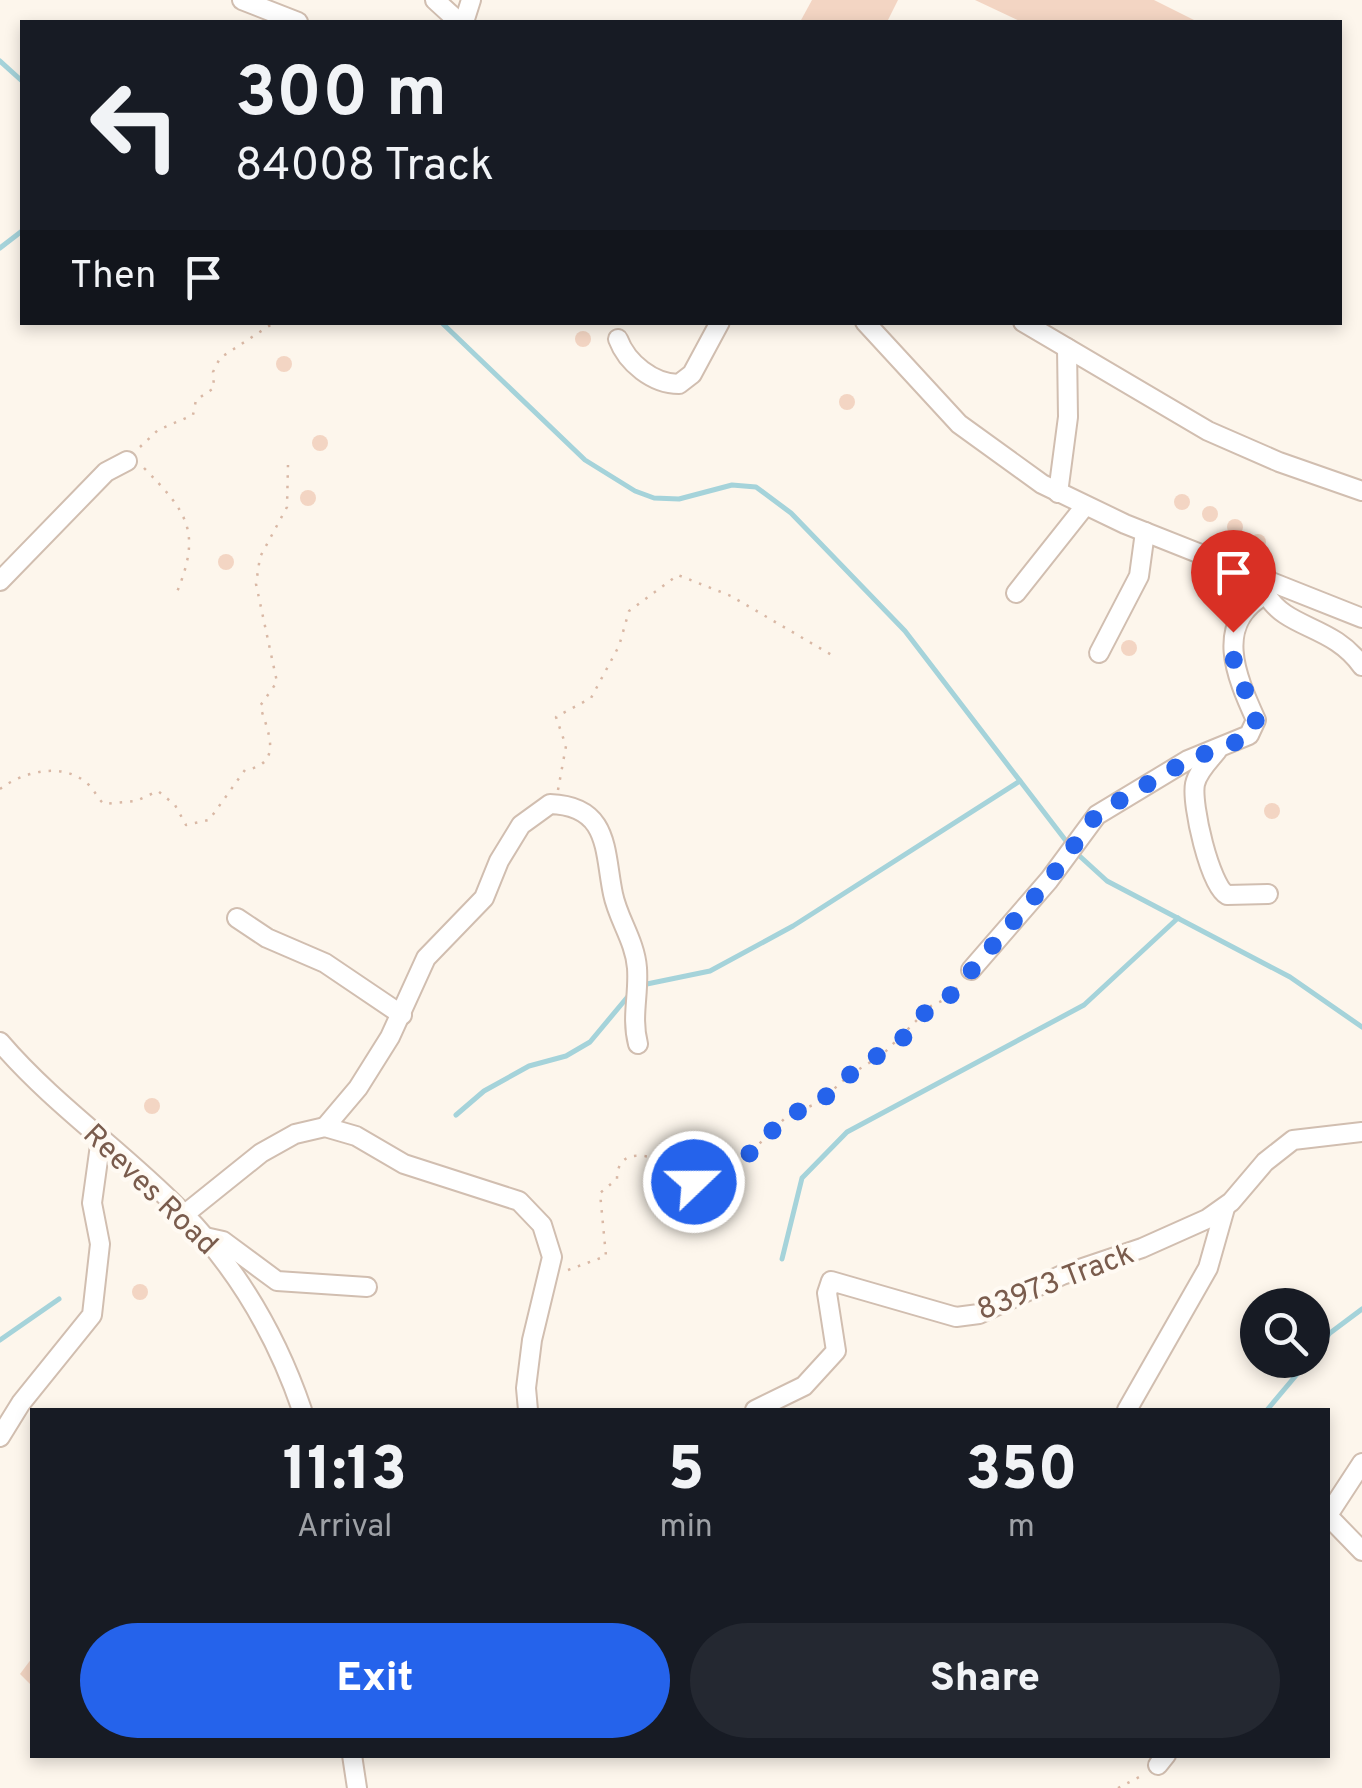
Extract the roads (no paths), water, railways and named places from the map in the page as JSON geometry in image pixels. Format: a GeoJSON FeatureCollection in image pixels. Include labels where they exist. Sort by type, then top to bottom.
{"type":"FeatureCollection","features":[{"type":"Feature","properties":{"kind":"street"},"geometry":{"type":"LineString","coordinates":[[242,0],[293,20]]}},
{"type":"Feature","properties":{"kind":"street"},"geometry":{"type":"LineString","coordinates":[[435,0],[459,20]]}},
{"type":"Feature","properties":{"kind":"street"},"geometry":{"type":"LineString","coordinates":[[618,338],[622,350],[653,380],[678,384],[692,374],[718,325]]}},
{"type":"Feature","properties":{"kind":"street"},"geometry":{"type":"LineString","coordinates":[[868,325],[960,424],[1018,470],[1084,506],[1267,587],[1362,618]]}},
{"type":"Feature","properties":{"kind":"street"},"geometry":{"type":"LineString","coordinates":[[1028,325],[1208,431],[1279,462],[1362,490]]}},
{"type":"Feature","properties":{"kind":"street"},"geometry":{"type":"LineString","coordinates":[[1058,493],[1068,417],[1067,348]]}},
{"type":"Feature","properties":{"kind":"street"},"geometry":{"type":"LineString","coordinates":[[0,581],[106,472],[127,461]]}},
{"type":"Feature","properties":{"kind":"street"},"geometry":{"type":"LineString","coordinates":[[1016,594],[1084,506]]}},
{"type":"Feature","properties":{"kind":"street"},"geometry":{"type":"LineString","coordinates":[[1099,653],[1139,576],[1145,532]]}},
{"type":"Feature","properties":{"kind":"street"},"geometry":{"type":"LineString","coordinates":[[1267,587],[1283,613],[1337,638],[1362,666]]}},
{"type":"Feature","properties":{"kind":"street"},"geometry":{"type":"LineString","coordinates":[[971,970],[1049,880],[1097,814],[1188,760],[1244,740],[1256,725],[1231,640],[1241,614],[1267,587]]}},
{"type":"Feature","properties":{"kind":"street"},"geometry":{"type":"LineString","coordinates":[[1217,750],[1200,772],[1194,798],[1212,879],[1227,895],[1268,894]]}},
{"type":"Feature","properties":{"kind":"street"},"geometry":{"type":"LineString","coordinates":[[324,1127],[358,1088],[402,1015],[426,958],[484,898],[499,861],[522,825],[550,804],[582,813],[608,846],[613,894],[637,964],[632,1019],[638,1044]]}},
{"type":"Feature","properties":{"kind":"street"},"geometry":{"type":"LineString","coordinates":[[237,918],[267,938],[324,963],[402,1015]]}},
{"type":"Feature","properties":{"kind":"street","name":"Reeves Road"},"geometry":{"type":"LineString","coordinates":[[0,1042],[204,1236],[256,1306],[301,1408]]}},
{"type":"Feature","properties":{"kind":"street"},"geometry":{"type":"LineString","coordinates":[[185,1214],[261,1154],[295,1134],[324,1127],[356,1136],[404,1164],[519,1202],[542,1225],[552,1257],[552,1273],[532,1340],[526,1388],[528,1408]]}},
{"type":"Feature","properties":{"kind":"street","name":"83973 Track"},"geometry":{"type":"LineString","coordinates":[[759,1408],[804,1386],[836,1351],[827,1290],[834,1280],[947,1314],[970,1316],[1062,1275],[1142,1248],[1225,1208],[1287,1143],[1308,1135],[1362,1132]]}},
{"type":"Feature","properties":{"kind":"street"},"geometry":{"type":"LineString","coordinates":[[0,1437],[20,1404],[92,1315],[100,1244],[92,1203],[101,1138]]}},
{"type":"Feature","properties":{"kind":"street"},"geometry":{"type":"LineString","coordinates":[[1128,1408],[1208,1268],[1225,1208]]}},
{"type":"Feature","properties":{"kind":"street"},"geometry":{"type":"LineString","coordinates":[[204,1236],[223,1241],[277,1281],[368,1287]]}},
{"type":"Feature","properties":{"kind":"street"},"geometry":{"type":"LineString","coordinates":[[1330,1513],[1362,1463]]}},
{"type":"Feature","properties":{"kind":"street"},"geometry":{"type":"LineString","coordinates":[[1330,1518],[1362,1551]]}},
{"type":"Feature","properties":{"kind":"street"},"geometry":{"type":"LineString","coordinates":[[352,1758],[357,1788]]}},
{"type":"Feature","properties":{"kind":"waterway"},"geometry":{"type":"LineString","coordinates":[[0,61],[20,79]]}},
{"type":"Feature","properties":{"kind":"waterway"},"geometry":{"type":"LineString","coordinates":[[0,248],[20,233]]}},
{"type":"Feature","properties":{"kind":"waterway"},"geometry":{"type":"LineString","coordinates":[[444,325],[585,460],[635,491],[654,498],[679,499],[732,485],[756,487],[791,513],[905,631],[1073,850],[1107,881],[1290,977],[1362,1027]]}},
{"type":"Feature","properties":{"kind":"waterway"},"geometry":{"type":"LineString","coordinates":[[642,985],[710,971],[793,926],[1020,781]]}},
{"type":"Feature","properties":{"kind":"waterway"},"geometry":{"type":"LineString","coordinates":[[782,1259],[802,1178],[847,1132],[1084,1005],[1178,918]]}},
{"type":"Feature","properties":{"kind":"waterway"},"geometry":{"type":"LineString","coordinates":[[456,1115],[484,1091],[529,1066],[566,1056],[590,1042],[630,994]]}},
{"type":"Feature","properties":{"kind":"waterway"},"geometry":{"type":"LineString","coordinates":[[0,1340],[59,1299]]}},
{"type":"Feature","properties":{"kind":"waterway"},"geometry":{"type":"LineString","coordinates":[[1330,1333],[1362,1309]]}},
{"type":"Feature","properties":{"kind":"waterway"},"geometry":{"type":"LineString","coordinates":[[1269,1408],[1294,1378]]}}]}
